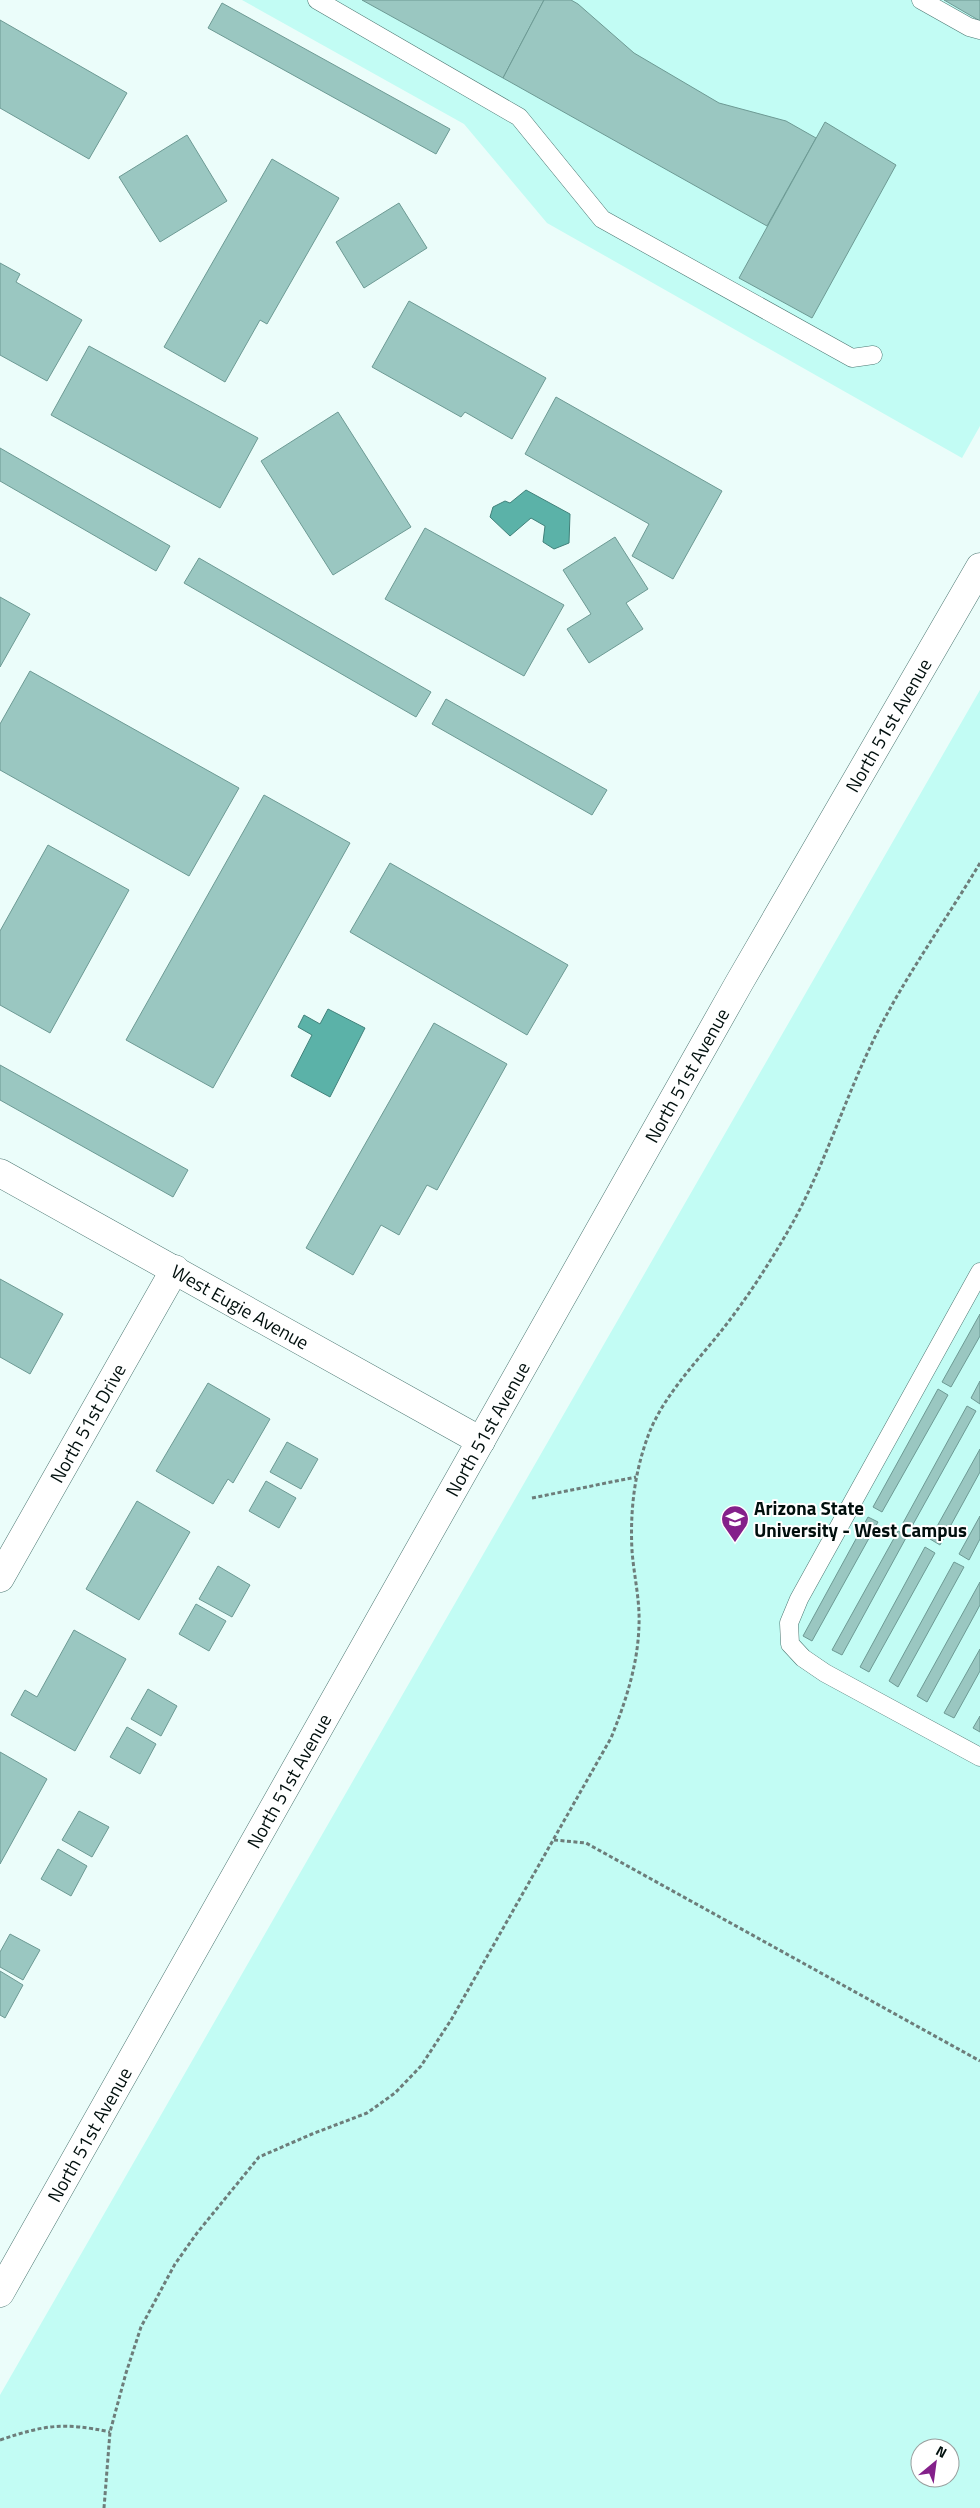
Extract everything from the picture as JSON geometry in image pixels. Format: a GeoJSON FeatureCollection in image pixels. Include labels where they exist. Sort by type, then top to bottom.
{"type":"FeatureCollection","features":[{"type":"Feature","properties":{"kind":"main road","name":"North 51st Avenue"},"geometry":{"type":"LineString","coordinates":[[0,2293],[739,983],[980,567]]}},
{"type":"Feature","properties":{"kind":"main road","name":"West Eugie Avenue"},"geometry":{"type":"LineString","coordinates":[[0,1172],[481,1441]]}},
{"type":"Feature","properties":{"kind":"main road","name":"North 51st Drive"},"geometry":{"type":"LineString","coordinates":[[0,1578],[175,1270]]}},
{"type":"Feature","properties":{"kind":"lane"},"geometry":{"type":"LineString","coordinates":[[317,0],[519,117],[602,219],[852,358],[873,355]]}},
{"type":"Feature","properties":{"kind":"lane"},"geometry":{"type":"LineString","coordinates":[[921,0],[969,27],[980,30]]}},
{"type":"Feature","properties":{"kind":"lane"},"geometry":{"type":"LineString","coordinates":[[980,1272],[799,1599],[789,1622],[790,1644],[803,1658],[825,1673],[980,1757]]}},
{"type":"Feature","properties":{"kind":"path"},"geometry":{"type":"LineString","coordinates":[[104,2508],[110,2432],[141,2327],[175,2264],[197,2232],[259,2157],[367,2113],[395,2093],[421,2066],[451,2020],[611,1738],[627,1698],[635,1664],[639,1625],[632,1551],[633,1486],[658,1414],[762,1275],[789,1229],[811,1189],[854,1080],[877,1033],[980,863]]}},
{"type":"Feature","properties":{"kind":"path"},"geometry":{"type":"LineString","coordinates":[[532,1498],[636,1477]]}},
{"type":"Feature","properties":{"kind":"path"},"geometry":{"type":"LineString","coordinates":[[554,1840],[586,1843],[980,2061]]}},
{"type":"Feature","properties":{"kind":"path"},"geometry":{"type":"LineString","coordinates":[[0,2440],[36,2428],[60,2424],[110,2432]]}},
{"type":"Feature","properties":{"kind":"shaded area"},"geometry":{"type":"Polygon","coordinates":[[[242,0],[980,0],[980,426],[962,458],[547,223],[464,124],[242,0]]]}},
{"type":"Feature","properties":{"kind":"shaded area"},"geometry":{"type":"Polygon","coordinates":[[[526,490],[570,514],[569,543],[554,549],[543,542],[545,526],[531,518],[510,536],[490,517],[493,507],[505,501],[510,503],[526,490]]]}},
{"type":"Feature","properties":{"kind":"shaded area","name":"Arizona State University - West Campus"},"geometry":{"type":"Polygon","coordinates":[[[980,690],[980,2508],[0,2508],[0,2395],[980,690]]]}},
{"type":"Feature","properties":{"kind":"shaded area"},"geometry":{"type":"Polygon","coordinates":[[[328,1009],[365,1028],[330,1097],[291,1076],[312,1035],[298,1027],[304,1015],[320,1024],[328,1009]]]}},
{"type":"Feature","properties":{"kind":"building"},"geometry":{"type":"Polygon","coordinates":[[[362,0],[544,0],[503,78],[362,0]]]}},
{"type":"Feature","properties":{"kind":"building"},"geometry":{"type":"Polygon","coordinates":[[[544,0],[571,0],[578,4],[634,53],[719,103],[786,121],[816,138],[767,226],[503,78],[544,0]]]}},
{"type":"Feature","properties":{"kind":"building"},"geometry":{"type":"Polygon","coordinates":[[[944,0],[980,0],[980,21],[944,0]]]}},
{"type":"Feature","properties":{"kind":"building"},"geometry":{"type":"Polygon","coordinates":[[[222,3],[450,129],[436,154],[208,28],[222,3]]]}},
{"type":"Feature","properties":{"kind":"building"},"geometry":{"type":"Polygon","coordinates":[[[0,20],[127,93],[89,159],[0,108],[0,20]]]}},
{"type":"Feature","properties":{"kind":"building"},"geometry":{"type":"Polygon","coordinates":[[[825,122],[896,165],[812,318],[739,278],[825,122]]]}},
{"type":"Feature","properties":{"kind":"building"},"geometry":{"type":"Polygon","coordinates":[[[187,135],[227,201],[160,242],[119,177],[187,135]]]}},
{"type":"Feature","properties":{"kind":"building"},"geometry":{"type":"Polygon","coordinates":[[[272,159],[339,198],[267,324],[260,320],[225,382],[164,347],[272,159]]]}},
{"type":"Feature","properties":{"kind":"building"},"geometry":{"type":"Polygon","coordinates":[[[399,203],[427,248],[364,288],[336,242],[399,203]]]}},
{"type":"Feature","properties":{"kind":"building"},"geometry":{"type":"Polygon","coordinates":[[[0,263],[20,274],[16,282],[82,320],[47,381],[0,355],[0,263]]]}},
{"type":"Feature","properties":{"kind":"building"},"geometry":{"type":"Polygon","coordinates":[[[409,301],[546,378],[512,439],[465,412],[461,417],[372,367],[409,301]]]}},
{"type":"Feature","properties":{"kind":"building"},"geometry":{"type":"Polygon","coordinates":[[[89,346],[258,438],[220,508],[51,415],[89,346]]]}},
{"type":"Feature","properties":{"kind":"building"},"geometry":{"type":"Polygon","coordinates":[[[556,397],[722,491],[673,579],[632,556],[649,524],[525,454],[556,397]]]}},
{"type":"Feature","properties":{"kind":"building"},"geometry":{"type":"Polygon","coordinates":[[[338,412],[411,527],[333,575],[261,461],[338,412]]]}},
{"type":"Feature","properties":{"kind":"building"},"geometry":{"type":"Polygon","coordinates":[[[0,448],[170,546],[156,571],[0,481],[0,448]]]}},
{"type":"Feature","properties":{"kind":"building"},"geometry":{"type":"Polygon","coordinates":[[[425,528],[564,605],[524,676],[385,599],[425,528]]]}},
{"type":"Feature","properties":{"kind":"building"},"geometry":{"type":"Polygon","coordinates":[[[615,537],[648,589],[626,603],[643,629],[589,663],[567,629],[591,614],[563,570],[615,537]]]}},
{"type":"Feature","properties":{"kind":"building"},"geometry":{"type":"Polygon","coordinates":[[[199,558],[431,692],[416,717],[184,583],[199,558]]]}},
{"type":"Feature","properties":{"kind":"building"},"geometry":{"type":"Polygon","coordinates":[[[0,597],[30,614],[0,667],[0,597]]]}},
{"type":"Feature","properties":{"kind":"building"},"geometry":{"type":"Polygon","coordinates":[[[30,671],[239,788],[189,876],[0,770],[0,724],[30,671]]]}},
{"type":"Feature","properties":{"kind":"building"},"geometry":{"type":"Polygon","coordinates":[[[446,699],[607,790],[592,815],[432,724],[446,699]]]}},
{"type":"Feature","properties":{"kind":"building"},"geometry":{"type":"Polygon","coordinates":[[[264,795],[350,843],[213,1088],[126,1040],[264,795]]]}},
{"type":"Feature","properties":{"kind":"building"},"geometry":{"type":"Polygon","coordinates":[[[48,845],[129,890],[50,1033],[0,1005],[0,931],[48,845]]]}},
{"type":"Feature","properties":{"kind":"building"},"geometry":{"type":"Polygon","coordinates":[[[390,863],[568,965],[527,1035],[350,932],[390,863]]]}},
{"type":"Feature","properties":{"kind":"building"},"geometry":{"type":"Polygon","coordinates":[[[434,1023],[507,1064],[437,1190],[427,1185],[399,1235],[381,1225],[353,1275],[306,1248],[434,1023]]]}},
{"type":"Feature","properties":{"kind":"building"},"geometry":{"type":"Polygon","coordinates":[[[0,1065],[188,1170],[173,1197],[0,1100],[0,1065]]]}},
{"type":"Feature","properties":{"kind":"building"},"geometry":{"type":"Polygon","coordinates":[[[0,1279],[63,1314],[30,1374],[0,1357],[0,1279]]]}},
{"type":"Feature","properties":{"kind":"building"},"geometry":{"type":"Polygon","coordinates":[[[980,1314],[980,1336],[951,1387],[942,1382],[980,1314]]]}},
{"type":"Feature","properties":{"kind":"building"},"geometry":{"type":"Polygon","coordinates":[[[980,1381],[980,1404],[971,1398],[980,1381]]]}},
{"type":"Feature","properties":{"kind":"building"},"geometry":{"type":"Polygon","coordinates":[[[208,1383],[270,1419],[233,1483],[228,1479],[213,1504],[156,1471],[208,1383]]]}},
{"type":"Feature","properties":{"kind":"building"},"geometry":{"type":"Polygon","coordinates":[[[938,1389],[948,1395],[882,1512],[873,1507],[938,1389]]]}},
{"type":"Feature","properties":{"kind":"building"},"geometry":{"type":"Polygon","coordinates":[[[967,1406],[976,1411],[911,1528],[903,1523],[967,1406]]]}},
{"type":"Feature","properties":{"kind":"building"},"geometry":{"type":"Polygon","coordinates":[[[287,1442],[318,1459],[301,1489],[270,1472],[287,1442]]]}},
{"type":"Feature","properties":{"kind":"building"},"geometry":{"type":"Polygon","coordinates":[[[980,1449],[980,1472],[940,1545],[930,1539],[980,1449]]]}},
{"type":"Feature","properties":{"kind":"building"},"geometry":{"type":"Polygon","coordinates":[[[266,1481],[296,1498],[279,1528],[249,1511],[266,1481]]]}},
{"type":"Feature","properties":{"kind":"building"},"geometry":{"type":"Polygon","coordinates":[[[137,1501],[190,1532],[139,1620],[86,1589],[137,1501]]]}},
{"type":"Feature","properties":{"kind":"building"},"geometry":{"type":"Polygon","coordinates":[[[980,1516],[980,1539],[969,1560],[959,1554],[980,1516]]]}},
{"type":"Feature","properties":{"kind":"building"},"geometry":{"type":"Polygon","coordinates":[[[868,1517],[878,1522],[812,1641],[803,1636],[868,1517]]]}},
{"type":"Feature","properties":{"kind":"building"},"geometry":{"type":"Polygon","coordinates":[[[898,1531],[907,1536],[842,1655],[832,1650],[898,1531]]]}},
{"type":"Feature","properties":{"kind":"building"},"geometry":{"type":"Polygon","coordinates":[[[925,1547],[935,1553],[869,1672],[860,1667],[925,1547]]]}},
{"type":"Feature","properties":{"kind":"building"},"geometry":{"type":"Polygon","coordinates":[[[954,1562],[964,1567],[898,1687],[889,1681],[954,1562]]]}},
{"type":"Feature","properties":{"kind":"building"},"geometry":{"type":"Polygon","coordinates":[[[218,1566],[250,1585],[232,1617],[199,1599],[218,1566]]]}},
{"type":"Feature","properties":{"kind":"building"},"geometry":{"type":"Polygon","coordinates":[[[980,1582],[980,1605],[927,1702],[917,1696],[980,1582]]]}},
{"type":"Feature","properties":{"kind":"building"},"geometry":{"type":"Polygon","coordinates":[[[196,1604],[226,1621],[209,1651],[179,1634],[196,1604]]]}},
{"type":"Feature","properties":{"kind":"building"},"geometry":{"type":"Polygon","coordinates":[[[74,1630],[126,1659],[75,1751],[11,1715],[25,1690],[37,1697],[74,1630]]]}},
{"type":"Feature","properties":{"kind":"building"},"geometry":{"type":"Polygon","coordinates":[[[980,1649],[980,1671],[954,1718],[944,1713],[980,1649]]]}},
{"type":"Feature","properties":{"kind":"building"},"geometry":{"type":"Polygon","coordinates":[[[148,1689],[177,1706],[161,1736],[131,1719],[148,1689]]]}},
{"type":"Feature","properties":{"kind":"building"},"geometry":{"type":"Polygon","coordinates":[[[980,1716],[980,1732],[973,1728],[980,1716]]]}},
{"type":"Feature","properties":{"kind":"building"},"geometry":{"type":"Polygon","coordinates":[[[127,1727],[156,1744],[140,1774],[110,1757],[127,1727]]]}},
{"type":"Feature","properties":{"kind":"building"},"geometry":{"type":"Polygon","coordinates":[[[0,1752],[47,1779],[0,1864],[0,1752]]]}},
{"type":"Feature","properties":{"kind":"building"},"geometry":{"type":"Polygon","coordinates":[[[79,1811],[109,1827],[92,1857],[62,1840],[79,1811]]]}},
{"type":"Feature","properties":{"kind":"building"},"geometry":{"type":"Polygon","coordinates":[[[58,1849],[87,1866],[71,1896],[41,1879],[58,1849]]]}},
{"type":"Feature","properties":{"kind":"building"},"geometry":{"type":"Polygon","coordinates":[[[10,1934],[40,1950],[23,1980],[0,1967],[0,1952],[10,1934]]]}},
{"type":"Feature","properties":{"kind":"building"},"geometry":{"type":"Polygon","coordinates":[[[0,1971],[23,1985],[5,2018],[0,2015],[0,1971]]]}},
{"type":"Feature","properties":{"kind":"place","name":"Arizona State University - West Campus"},"geometry":{"type":"Point","coordinates":[735,1543]}}]}
